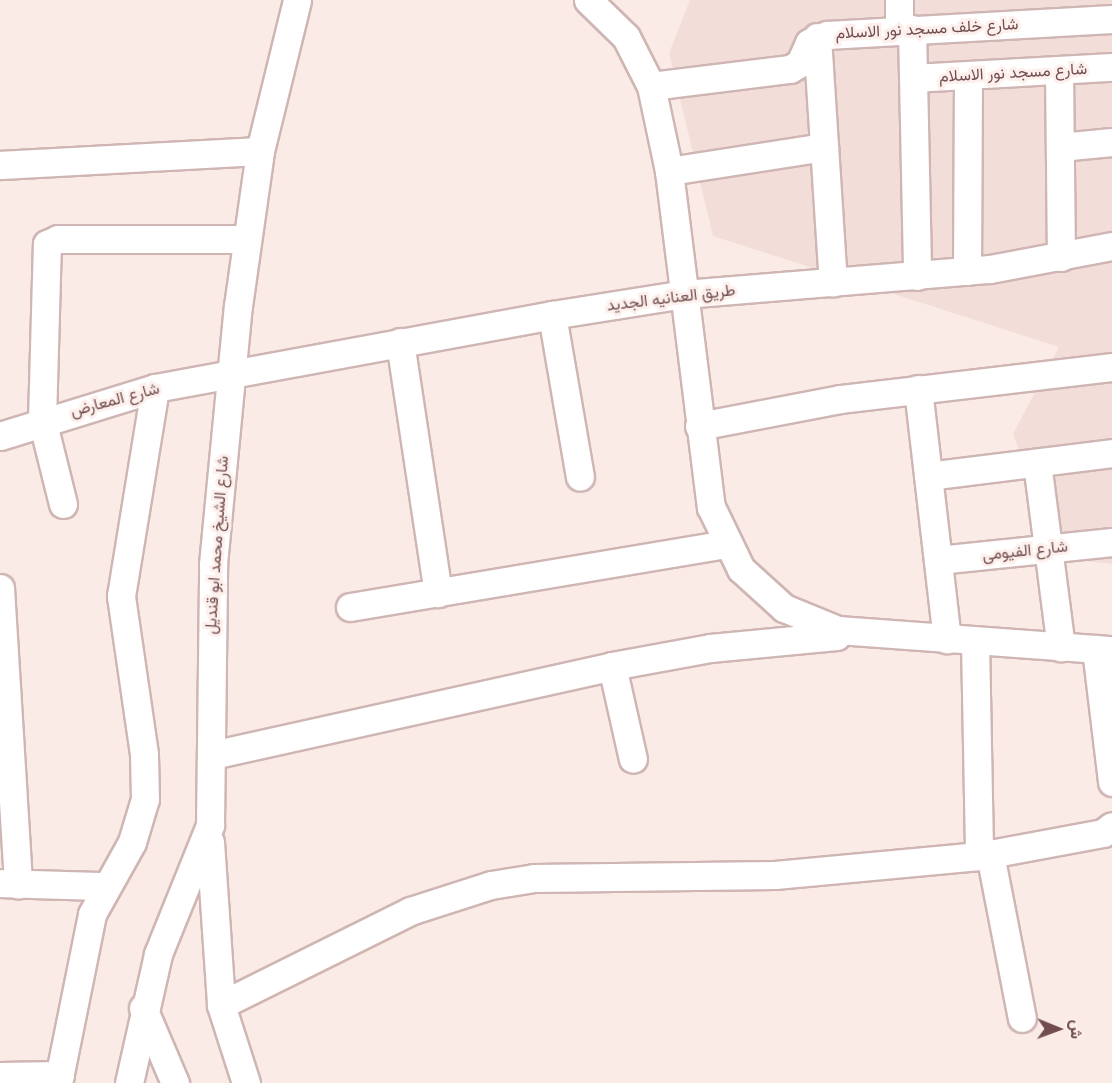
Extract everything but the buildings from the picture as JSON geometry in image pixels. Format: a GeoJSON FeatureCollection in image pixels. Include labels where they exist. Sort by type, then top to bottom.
{"type":"FeatureCollection","features":[{"type":"Feature","properties":{"kind":"street","name":"شارع الشيخ محمد ابو قنديل"},"geometry":{"type":"LineString","coordinates":[[129,1083],[144,1008],[158,954],[210,825],[213,564],[245,239],[260,151],[297,0]]}},
{"type":"Feature","properties":{"kind":"street"},"geometry":{"type":"LineString","coordinates":[[588,0],[626,38],[651,86],[669,171],[699,426],[711,507],[725,544],[741,569],[784,608],[810,622],[867,634]]}},
{"type":"Feature","properties":{"kind":"street"},"geometry":{"type":"LineString","coordinates":[[899,0],[913,78],[917,276]]}},
{"type":"Feature","properties":{"kind":"street","name":"شارع خلف مسجد نور الاسلام"},"geometry":{"type":"LineString","coordinates":[[651,86],[790,69],[817,37],[1112,19]]}},
{"type":"Feature","properties":{"kind":"street"},"geometry":{"type":"LineString","coordinates":[[817,37],[833,282]]}},
{"type":"Feature","properties":{"kind":"street","name":"شارع مسجد نور الاسلام"},"geometry":{"type":"LineString","coordinates":[[913,78],[1112,67]]}},
{"type":"Feature","properties":{"kind":"street"},"geometry":{"type":"LineString","coordinates":[[1059,70],[1061,257]]}},
{"type":"Feature","properties":{"kind":"street"},"geometry":{"type":"LineString","coordinates":[[967,271],[968,75]]}},
{"type":"Feature","properties":{"kind":"street"},"geometry":{"type":"LineString","coordinates":[[1060,147],[1112,142]]}},
{"type":"Feature","properties":{"kind":"street"},"geometry":{"type":"LineString","coordinates":[[669,171],[824,147]]}},
{"type":"Feature","properties":{"kind":"street"},"geometry":{"type":"LineString","coordinates":[[0,165],[260,151]]}},
{"type":"Feature","properties":{"kind":"street"},"geometry":{"type":"LineString","coordinates":[[63,504],[42,420],[47,244],[58,239],[245,239]]}},
{"type":"Feature","properties":{"kind":"street","name":"طريق العنانيه الجديد"},"geometry":{"type":"LineString","coordinates":[[233,374],[552,315],[684,294],[967,271],[1061,257],[1112,246]]}},
{"type":"Feature","properties":{"kind":"street"},"geometry":{"type":"LineString","coordinates":[[552,315],[580,477]]}},
{"type":"Feature","properties":{"kind":"street"},"geometry":{"type":"LineString","coordinates":[[400,342],[438,593]]}},
{"type":"Feature","properties":{"kind":"street"},"geometry":{"type":"LineString","coordinates":[[699,426],[918,388],[1112,367]]}},
{"type":"Feature","properties":{"kind":"street","name":"شارع المعارض"},"geometry":{"type":"LineString","coordinates":[[0,436],[42,420],[155,388],[233,374]]}},
{"type":"Feature","properties":{"kind":"street"},"geometry":{"type":"LineString","coordinates":[[0,1076],[59,1079],[73,991],[103,886],[132,842],[145,799],[144,754],[121,596],[155,388]]}},
{"type":"Feature","properties":{"kind":"street"},"geometry":{"type":"LineString","coordinates":[[918,388],[947,639]]}},
{"type":"Feature","properties":{"kind":"street"},"geometry":{"type":"LineString","coordinates":[[928,476],[1112,453]]}},
{"type":"Feature","properties":{"kind":"street"},"geometry":{"type":"LineString","coordinates":[[1037,463],[1061,647]]}},
{"type":"Feature","properties":{"kind":"street","name":"شارع الفيومى"},"geometry":{"type":"LineString","coordinates":[[938,560],[1112,542]]}},
{"type":"Feature","properties":{"kind":"street"},"geometry":{"type":"LineString","coordinates":[[350,607],[725,544]]}},
{"type":"Feature","properties":{"kind":"street"},"geometry":{"type":"LineString","coordinates":[[0,588],[9,884],[103,886]]}},
{"type":"Feature","properties":{"kind":"street"},"geometry":{"type":"LineString","coordinates":[[212,754],[612,666],[721,646],[867,634],[1104,650],[1112,782]]}},
{"type":"Feature","properties":{"kind":"street"},"geometry":{"type":"LineString","coordinates":[[975,641],[985,855],[1022,1018]]}},
{"type":"Feature","properties":{"kind":"street"},"geometry":{"type":"LineString","coordinates":[[612,666],[633,759]]}},
{"type":"Feature","properties":{"kind":"street"},"geometry":{"type":"LineString","coordinates":[[210,825],[221,1005],[246,1083]]}},
{"type":"Feature","properties":{"kind":"street"},"geometry":{"type":"LineString","coordinates":[[221,1005],[410,911],[491,885],[534,878],[775,874],[985,855],[1103,833],[1112,826]]}},
{"type":"Feature","properties":{"kind":"street"},"geometry":{"type":"LineString","coordinates":[[144,1008],[175,1083]]}},
{"type":"Feature","properties":{"kind":"shaded area"},"geometry":{"type":"Polygon","coordinates":[[[690,0],[1112,0],[1112,564],[1058,558],[1013,434],[1059,347],[713,236],[669,53],[690,0]]]}}]}
